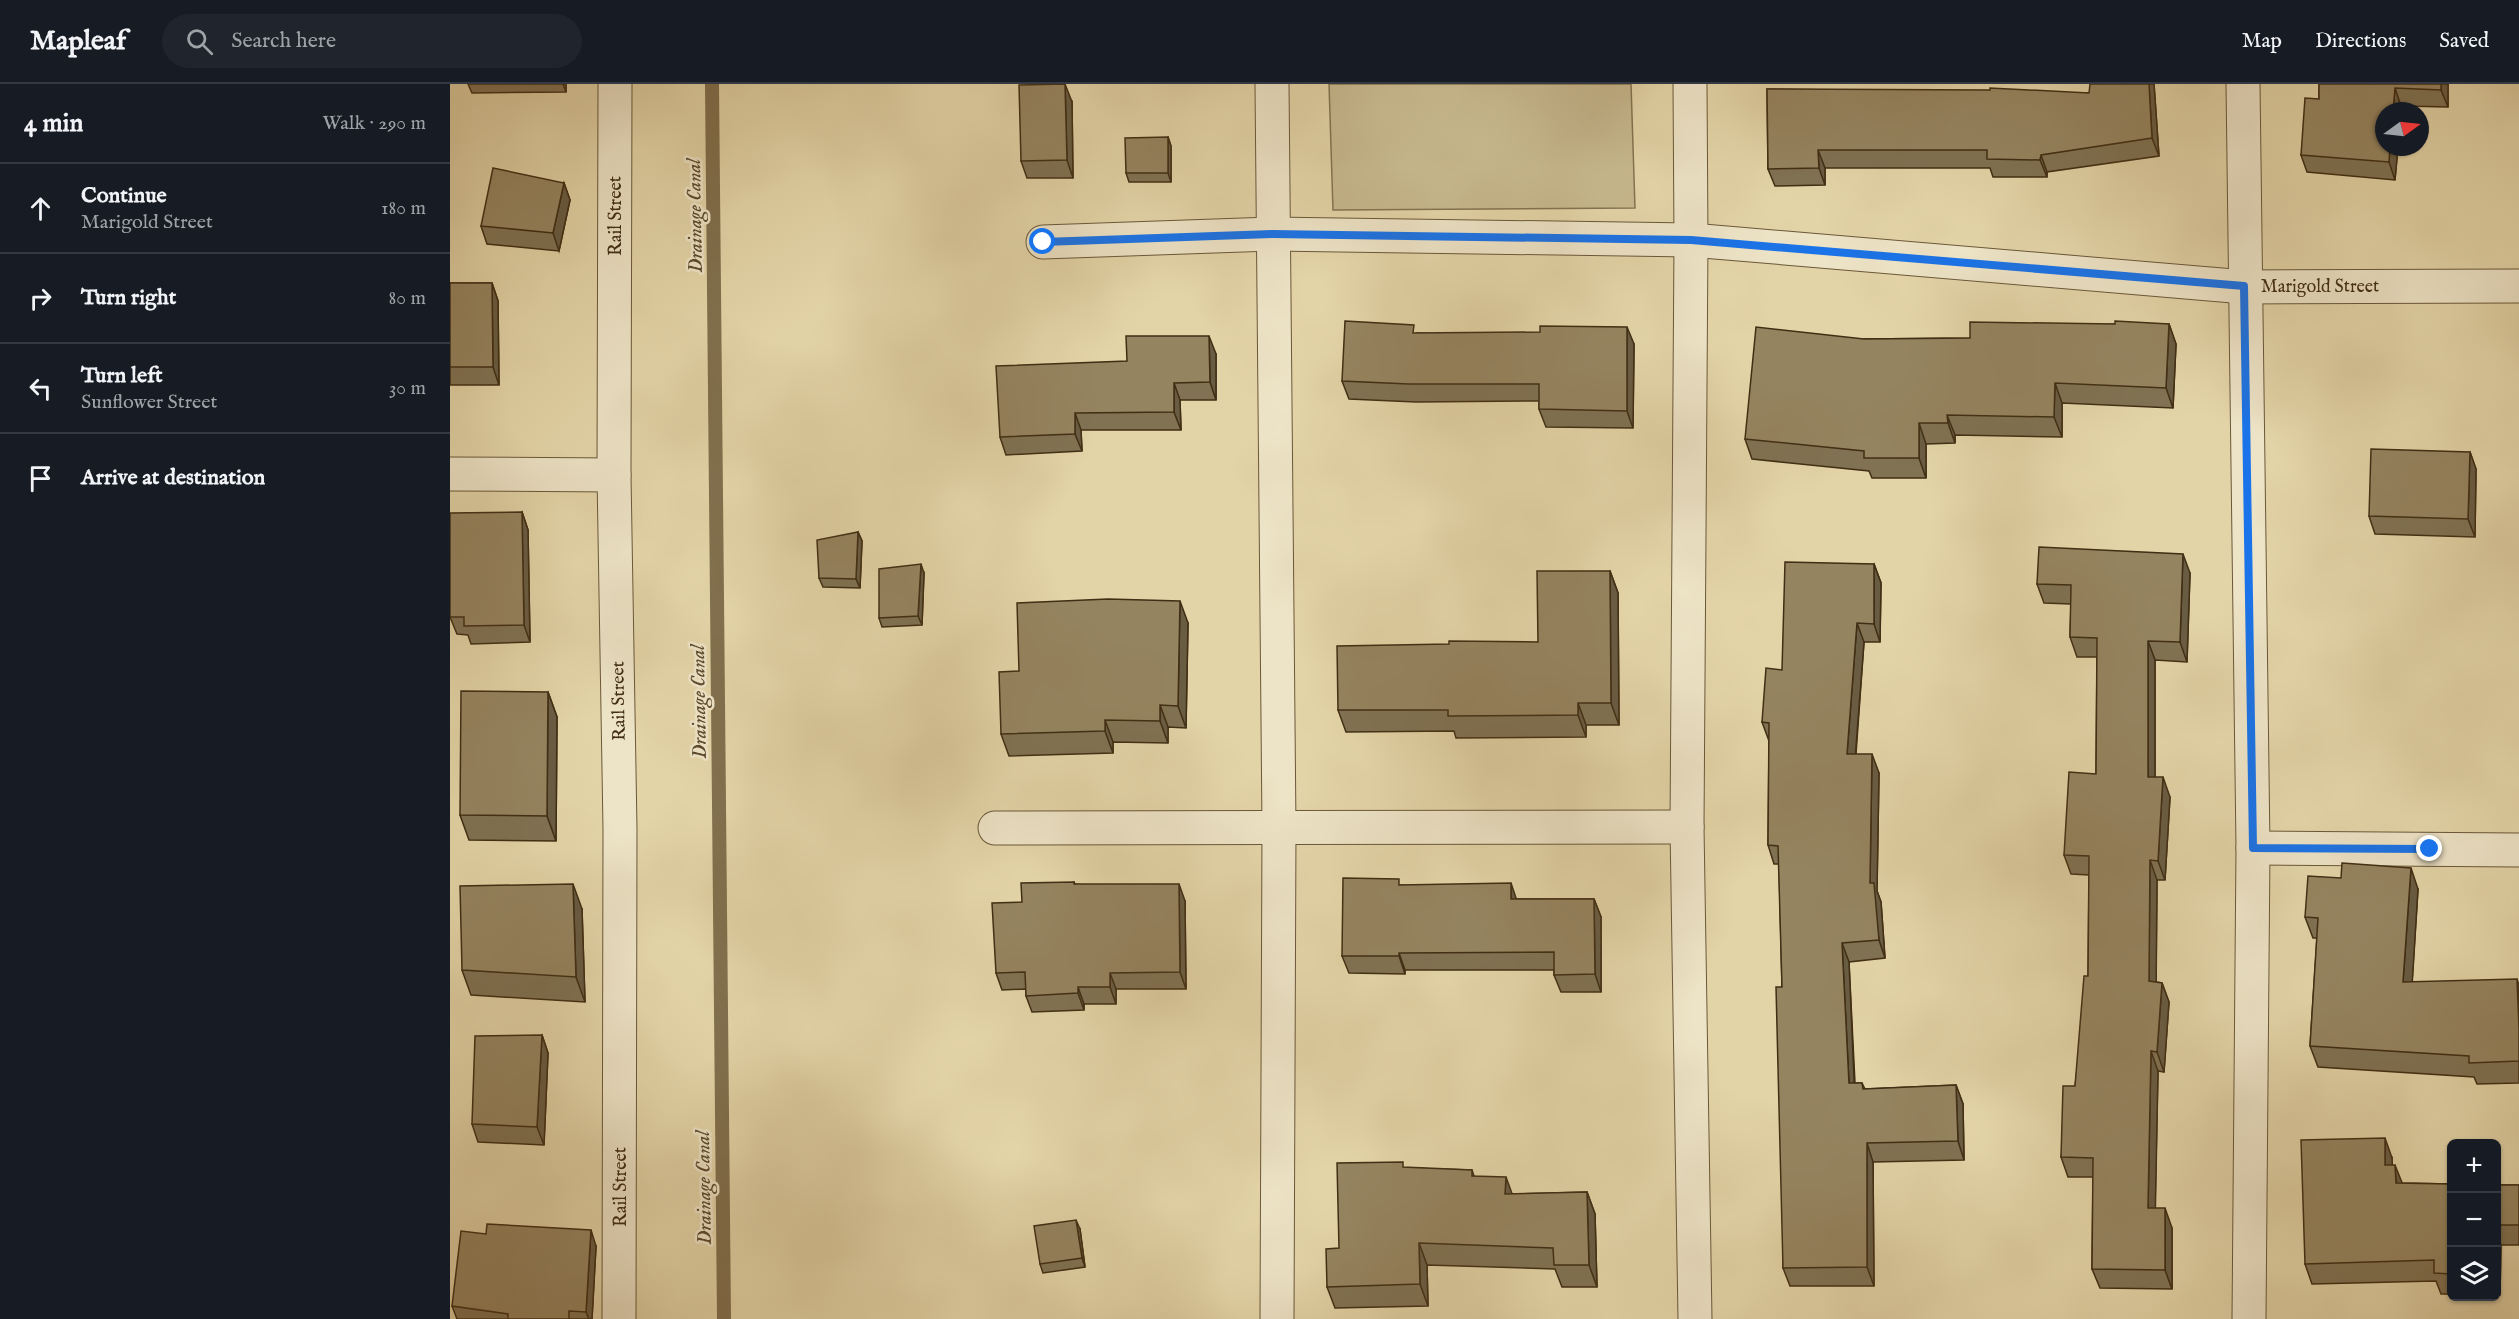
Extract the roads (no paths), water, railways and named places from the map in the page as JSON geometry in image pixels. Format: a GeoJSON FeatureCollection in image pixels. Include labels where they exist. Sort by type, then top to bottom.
{"type":"FeatureCollection","features":[{"type":"Feature","properties":{"kind":"street","name":"Rail Street"},"geometry":{"type":"LineString","coordinates":[[615,84],[614,476],[620,830],[619,1319]]}},
{"type":"Feature","properties":{"kind":"street"},"geometry":{"type":"LineString","coordinates":[[1272,84],[1279,828],[1277,1319]]}},
{"type":"Feature","properties":{"kind":"street"},"geometry":{"type":"LineString","coordinates":[[1690,84],[1687,827],[1695,1319]]}},
{"type":"Feature","properties":{"kind":"street"},"geometry":{"type":"LineString","coordinates":[[2243,84],[2253,848],[2249,1319]]}},
{"type":"Feature","properties":{"kind":"street","name":"Marigold Street"},"geometry":{"type":"LineString","coordinates":[[1043,242],[1272,234],[1691,240],[2244,286],[2519,286]]}},
{"type":"Feature","properties":{"kind":"street"},"geometry":{"type":"LineString","coordinates":[[450,474],[614,476]]}},
{"type":"Feature","properties":{"kind":"street"},"geometry":{"type":"LineString","coordinates":[[995,828],[1687,827]]}},
{"type":"Feature","properties":{"kind":"street"},"geometry":{"type":"LineString","coordinates":[[2253,848],[2519,850]]}},
{"type":"Feature","properties":{"kind":"waterway","name":"Drainage Canal"},"geometry":{"type":"LineString","coordinates":[[712,84],[724,1319]]}}]}
